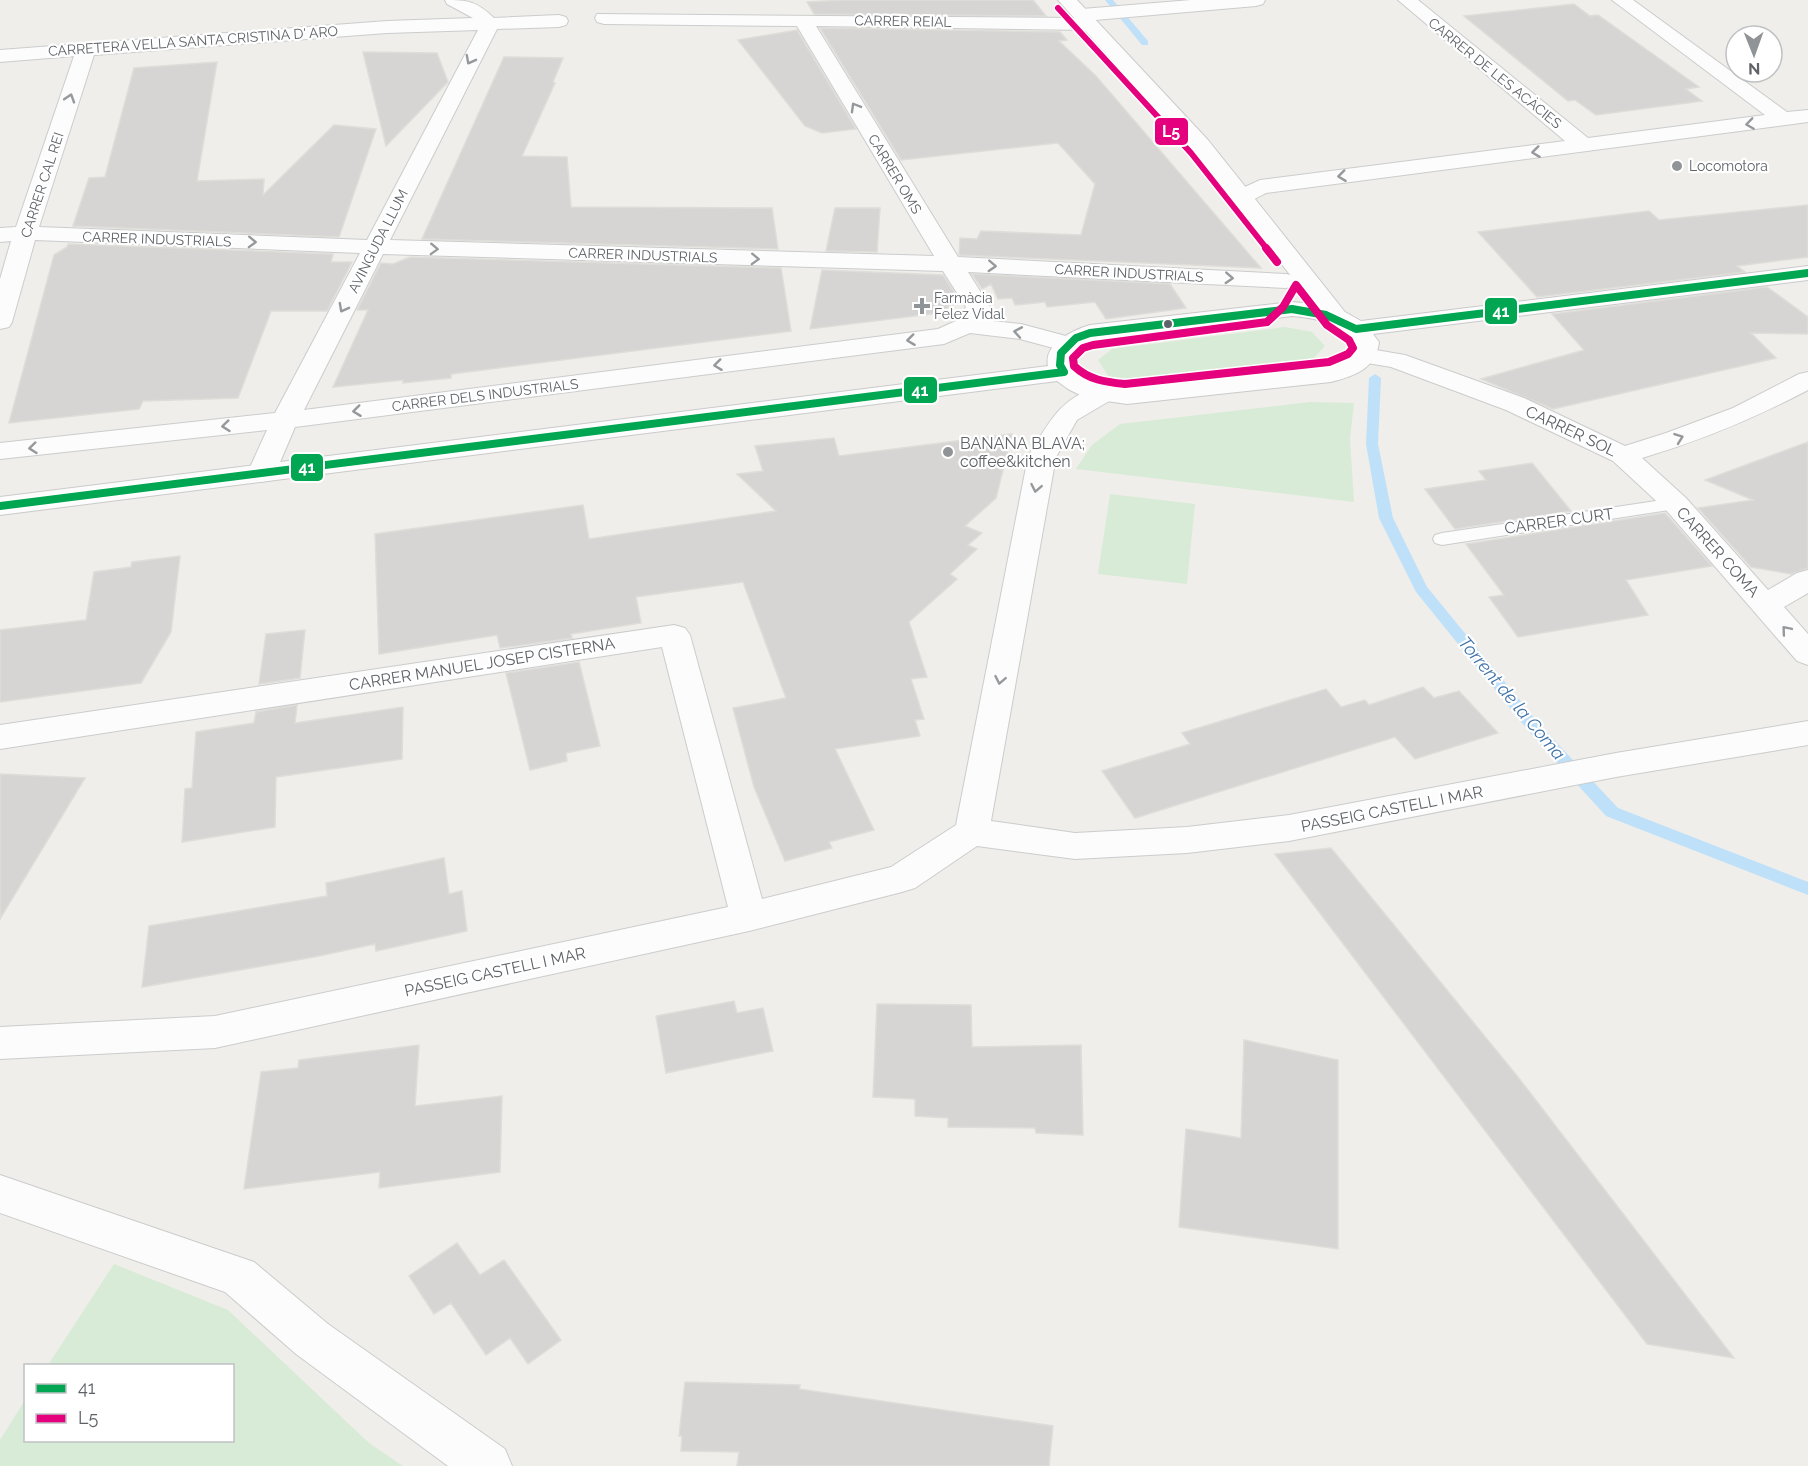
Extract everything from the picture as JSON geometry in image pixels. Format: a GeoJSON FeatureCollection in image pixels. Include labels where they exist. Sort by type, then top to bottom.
{"type":"FeatureCollection","features":[{"type":"Feature","properties":{"kind":"street"},"geometry":{"type":"LineString","coordinates":[[454,0],[483,18]]}},
{"type":"Feature","properties":{"kind":"street"},"geometry":{"type":"LineString","coordinates":[[604,18],[621,9],[625,0]]}},
{"type":"Feature","properties":{"kind":"street","name":"CARRER REIAL"},"geometry":{"type":"LineString","coordinates":[[625,0],[716,18]]}},
{"type":"Feature","properties":{"kind":"street"},"geometry":{"type":"LineString","coordinates":[[1067,0],[1092,18],[1200,145],[1240,198],[1288,271],[1346,323],[1366,342],[1364,357],[1355,366],[1331,374],[1132,396],[1102,394],[1079,385],[1064,372],[1060,356],[1068,344],[1090,333],[1263,311],[1306,310],[1346,323],[1808,273]]}},
{"type":"Feature","properties":{"kind":"street","name":"CARRER REIAL"},"geometry":{"type":"LineString","coordinates":[[573,21],[604,18],[803,20],[1092,18],[1160,8],[1256,0]]}},
{"type":"Feature","properties":{"kind":"street","name":"CARRER DE LES ACÀCIES"},"geometry":{"type":"LineString","coordinates":[[1407,0],[1584,146]]}},
{"type":"Feature","properties":{"kind":"street"},"geometry":{"type":"LineString","coordinates":[[1621,0],[1783,119]]}},
{"type":"Feature","properties":{"kind":"street","name":"CARRETERA VELLA SANTA CRISTINA D' ARO"},"geometry":{"type":"LineString","coordinates":[[483,18],[534,3],[539,13],[573,21]]}},
{"type":"Feature","properties":{"kind":"street","name":"CARRETERA VELLA SANTA CRISTINA D' ARO"},"geometry":{"type":"LineString","coordinates":[[0,56],[483,18],[573,21]]}},
{"type":"Feature","properties":{"kind":"street","name":"AVINGUDA LLUM"},"geometry":{"type":"LineString","coordinates":[[261,474],[285,420],[376,247],[483,18]]}},
{"type":"Feature","properties":{"kind":"street","name":"CARRER OMS"},"geometry":{"type":"LineString","coordinates":[[803,20],[901,185],[978,307],[967,325]]}},
{"type":"Feature","properties":{"kind":"street","name":"CARRER CAL REI"},"geometry":{"type":"LineString","coordinates":[[0,322],[26,233],[86,49]]}},
{"type":"Feature","properties":{"kind":"street"},"geometry":{"type":"LineString","coordinates":[[1240,198],[1260,187],[1808,116]]}},
{"type":"Feature","properties":{"kind":"street","name":"CARRER INDUSTRIALS"},"geometry":{"type":"LineString","coordinates":[[0,236],[26,233],[376,247],[951,264],[1288,271]]}},
{"type":"Feature","properties":{"kind":"street"},"geometry":{"type":"LineString","coordinates":[[1263,311],[1273,301],[1288,271]]}},
{"type":"Feature","properties":{"kind":"street"},"geometry":{"type":"LineString","coordinates":[[967,325],[1021,332],[1068,344]]}},
{"type":"Feature","properties":{"kind":"street","name":"CARRER DELS INDUSTRIALS"},"geometry":{"type":"LineString","coordinates":[[0,451],[285,420],[944,336],[967,325]]}},
{"type":"Feature","properties":{"kind":"street","name":"CARRER SOL"},"geometry":{"type":"LineString","coordinates":[[1364,357],[1396,360],[1515,404],[1623,455],[1676,439],[1742,414],[1808,380]]}},
{"type":"Feature","properties":{"kind":"street"},"geometry":{"type":"LineString","coordinates":[[0,506],[1064,372]]}},
{"type":"Feature","properties":{"kind":"street"},"geometry":{"type":"LineString","coordinates":[[972,832],[1042,457],[1067,416],[1102,394]]}},
{"type":"Feature","properties":{"kind":"street","name":"CARRER COMA"},"geometry":{"type":"LineString","coordinates":[[1623,455],[1676,504],[1808,654]]}},
{"type":"Feature","properties":{"kind":"street"},"geometry":{"type":"LineString","coordinates":[[1765,605],[1808,580]]}},
{"type":"Feature","properties":{"kind":"street","name":"CARRER MANUEL JOSEP CISTERNA"},"geometry":{"type":"LineString","coordinates":[[0,737],[674,635],[748,917]]}},
{"type":"Feature","properties":{"kind":"street","name":"PASSEIG CASTELL I MAR"},"geometry":{"type":"LineString","coordinates":[[0,1043],[215,1032],[748,917],[902,878],[972,832],[1075,846],[1187,840],[1288,828],[1532,783],[1616,765],[1808,733]]}},
{"type":"Feature","properties":{"kind":"street"},"geometry":{"type":"LineString","coordinates":[[0,1194],[239,1277],[312,1339],[488,1466]]}},
{"type":"Feature","properties":{"kind":"lane","name":"CARRER CURT"},"geometry":{"type":"LineString","coordinates":[[1442,539],[1676,504]]}},
{"type":"Feature","properties":{"kind":"green space"},"geometry":{"type":"Polygon","coordinates":[[[1285,327],[1312,332],[1325,346],[1308,365],[1140,387],[1109,377],[1098,360],[1112,349],[1285,327]]]}},
{"type":"Feature","properties":{"kind":"green space"},"geometry":{"type":"Polygon","coordinates":[[[1310,402],[1354,403],[1350,439],[1354,502],[1076,469],[1092,445],[1120,424],[1310,402]]]}},
{"type":"Feature","properties":{"kind":"green space"},"geometry":{"type":"Polygon","coordinates":[[[1110,494],[1195,504],[1187,584],[1098,574],[1110,494]]]}},
{"type":"Feature","properties":{"kind":"green space"},"geometry":{"type":"Polygon","coordinates":[[[114,1264],[228,1310],[369,1443],[403,1466],[0,1466],[0,1440],[24,1402],[24,1442],[234,1442],[234,1364],[49,1364],[114,1264]]]}},
{"type":"Feature","properties":{"kind":"building"},"geometry":{"type":"Polygon","coordinates":[[[1033,0],[1046,16],[814,14],[807,2],[1033,0]]]}},
{"type":"Feature","properties":{"kind":"building"},"geometry":{"type":"Polygon","coordinates":[[[1574,4],[1590,16],[1598,15],[1699,87],[1686,89],[1702,101],[1596,115],[1575,100],[1568,101],[1464,16],[1574,4]]]}},
{"type":"Feature","properties":{"kind":"building"},"geometry":{"type":"Polygon","coordinates":[[[820,28],[1060,32],[1067,40],[1059,41],[1096,76],[1261,268],[959,255],[960,238],[977,239],[981,231],[1081,235],[1095,184],[1058,143],[901,160],[820,28]]]}},
{"type":"Feature","properties":{"kind":"building"},"geometry":{"type":"Polygon","coordinates":[[[797,30],[856,129],[822,133],[805,126],[738,40],[797,30]]]}},
{"type":"Feature","properties":{"kind":"building"},"geometry":{"type":"Polygon","coordinates":[[[363,52],[437,53],[448,82],[386,146],[363,52]]]}},
{"type":"Feature","properties":{"kind":"building"},"geometry":{"type":"Polygon","coordinates":[[[504,57],[563,58],[553,82],[555,83],[522,156],[567,157],[571,207],[772,208],[778,249],[422,239],[504,57]]]}},
{"type":"Feature","properties":{"kind":"building"},"geometry":{"type":"Polygon","coordinates":[[[217,62],[197,181],[264,179],[263,195],[334,125],[376,129],[339,237],[73,226],[89,178],[105,177],[134,68],[217,62]]]}},
{"type":"Feature","properties":{"kind":"building"},"geometry":{"type":"Polygon","coordinates":[[[1808,205],[1808,257],[1737,266],[1745,272],[1537,297],[1478,232],[1649,211],[1659,220],[1808,205]]]}},
{"type":"Feature","properties":{"kind":"building"},"geometry":{"type":"Polygon","coordinates":[[[835,208],[880,208],[877,252],[826,251],[835,208]]]}},
{"type":"Feature","properties":{"kind":"building"},"geometry":{"type":"Polygon","coordinates":[[[68,244],[333,254],[331,262],[352,262],[327,311],[271,311],[238,398],[143,401],[139,409],[9,423],[54,255],[68,244]]]}},
{"type":"Feature","properties":{"kind":"building"},"geometry":{"type":"Polygon","coordinates":[[[410,257],[781,268],[791,331],[451,374],[451,378],[333,387],[368,310],[357,310],[381,263],[393,264],[410,257]]]}},
{"type":"Feature","properties":{"kind":"building"},"geometry":{"type":"Polygon","coordinates":[[[822,270],[943,275],[960,301],[939,313],[810,329],[822,270]]]}},
{"type":"Feature","properties":{"kind":"building"},"geometry":{"type":"Polygon","coordinates":[[[972,274],[1170,284],[1186,308],[1106,319],[1095,302],[1047,307],[1045,302],[1015,305],[1012,298],[998,299],[991,284],[982,289],[972,274]]]}},
{"type":"Feature","properties":{"kind":"building"},"geometry":{"type":"Polygon","coordinates":[[[1767,287],[1808,317],[1808,334],[1751,333],[1776,358],[1553,409],[1481,379],[1584,350],[1552,314],[1767,287]]]}},
{"type":"Feature","properties":{"kind":"building"},"geometry":{"type":"Polygon","coordinates":[[[1012,434],[996,498],[965,526],[982,533],[968,545],[977,549],[950,574],[957,579],[909,622],[927,677],[911,679],[924,719],[915,720],[920,736],[835,749],[874,830],[829,842],[832,848],[785,861],[754,787],[733,708],[786,698],[743,582],[636,597],[641,623],[571,634],[572,638],[500,648],[497,635],[379,654],[375,534],[583,505],[589,539],[776,511],[737,474],[763,471],[755,446],[834,438],[839,456],[1012,434]]]}},
{"type":"Feature","properties":{"kind":"building"},"geometry":{"type":"Polygon","coordinates":[[[1808,442],[1808,568],[1791,574],[1751,567],[1698,508],[1753,500],[1705,480],[1808,442]]]}},
{"type":"Feature","properties":{"kind":"building"},"geometry":{"type":"Polygon","coordinates":[[[1532,463],[1571,511],[1455,529],[1425,489],[1486,480],[1479,471],[1532,463]]]}},
{"type":"Feature","properties":{"kind":"building"},"geometry":{"type":"Polygon","coordinates":[[[1665,513],[1712,566],[1626,580],[1648,615],[1518,637],[1489,597],[1504,595],[1466,544],[1665,513]]]}},
{"type":"Feature","properties":{"kind":"building"},"geometry":{"type":"Polygon","coordinates":[[[180,556],[171,632],[141,683],[0,702],[0,630],[86,620],[94,572],[131,567],[132,562],[180,556]]]}},
{"type":"Feature","properties":{"kind":"building"},"geometry":{"type":"Polygon","coordinates":[[[305,630],[300,678],[259,684],[266,634],[305,630]]]}},
{"type":"Feature","properties":{"kind":"building"},"geometry":{"type":"Polygon","coordinates":[[[579,662],[600,746],[566,753],[567,761],[530,770],[506,673],[579,662]]]}},
{"type":"Feature","properties":{"kind":"building"},"geometry":{"type":"Polygon","coordinates":[[[1423,687],[1434,698],[1459,691],[1498,733],[1415,759],[1395,737],[1135,818],[1102,771],[1190,744],[1182,733],[1326,689],[1341,707],[1365,700],[1369,705],[1423,687]]]}},
{"type":"Feature","properties":{"kind":"building"},"geometry":{"type":"Polygon","coordinates":[[[297,705],[295,723],[403,707],[402,759],[276,777],[275,827],[182,842],[185,789],[192,788],[196,732],[254,723],[256,712],[297,705]]]}},
{"type":"Feature","properties":{"kind":"building"},"geometry":{"type":"Polygon","coordinates":[[[0,774],[85,778],[0,919],[0,774]]]}},
{"type":"Feature","properties":{"kind":"building"},"geometry":{"type":"Polygon","coordinates":[[[1331,848],[1518,1077],[1734,1358],[1647,1344],[1275,854],[1331,848]]]}},
{"type":"Feature","properties":{"kind":"building"},"geometry":{"type":"Polygon","coordinates":[[[444,858],[449,894],[462,891],[467,931],[376,951],[375,944],[142,987],[149,926],[327,896],[326,883],[444,858]]]}},
{"type":"Feature","properties":{"kind":"building"},"geometry":{"type":"Polygon","coordinates":[[[734,1001],[737,1013],[763,1008],[773,1051],[666,1073],[656,1016],[734,1001]]]}},
{"type":"Feature","properties":{"kind":"building"},"geometry":{"type":"Polygon","coordinates":[[[877,1004],[971,1005],[972,1047],[1081,1045],[1083,1135],[1036,1133],[1035,1128],[948,1127],[948,1118],[915,1116],[915,1099],[873,1097],[877,1004]]]}},
{"type":"Feature","properties":{"kind":"building"},"geometry":{"type":"Polygon","coordinates":[[[1244,1040],[1338,1060],[1338,1249],[1179,1227],[1186,1129],[1241,1138],[1244,1040]]]}},
{"type":"Feature","properties":{"kind":"building"},"geometry":{"type":"Polygon","coordinates":[[[419,1045],[415,1106],[502,1096],[500,1172],[379,1188],[380,1172],[244,1189],[261,1072],[298,1068],[299,1060],[419,1045]]]}},
{"type":"Feature","properties":{"kind":"building"},"geometry":{"type":"Polygon","coordinates":[[[457,1243],[480,1275],[504,1260],[561,1340],[528,1364],[510,1338],[486,1355],[451,1303],[434,1314],[409,1276],[457,1243]]]}},
{"type":"Feature","properties":{"kind":"building"},"geometry":{"type":"Polygon","coordinates":[[[685,1382],[800,1385],[799,1389],[1053,1426],[1049,1466],[737,1466],[739,1452],[681,1451],[682,1436],[679,1436],[685,1382]]]}},
{"type":"Feature","properties":{"kind":"waterway"},"geometry":{"type":"LineString","coordinates":[[1109,0],[1145,43]]}},
{"type":"Feature","properties":{"kind":"waterway","name":"Torrent de la Coma"},"geometry":{"type":"LineString","coordinates":[[1375,378],[1372,444],[1386,518],[1421,589],[1536,730],[1612,812],[1808,889]]}},
{"type":"Feature","properties":{"kind":"transit line","name":"L5"},"geometry":{"type":"LineString","coordinates":[[1058,8],[1191,153],[1277,262]]}},
{"type":"Feature","properties":{"kind":"transit line","name":"41"},"geometry":{"type":"LineString","coordinates":[[0,506],[1064,372],[1060,365],[1061,353],[1076,338],[1090,333],[1292,309],[1326,315],[1341,320],[1356,329],[1808,273]]}},
{"type":"Feature","properties":{"kind":"transit line","name":"L5"},"geometry":{"type":"LineString","coordinates":[[1296,285],[1327,325],[1349,340],[1353,348],[1348,354],[1329,362],[1125,384],[1099,381],[1083,374],[1074,366],[1073,358],[1083,348],[1093,345],[1267,322],[1283,307],[1296,285]]}},
{"type":"Feature","properties":{"kind":"place","name":"Locomotora"},"geometry":{"type":"Point","coordinates":[1677,166]}},
{"type":"Feature","properties":{"kind":"place","name":"Farmàcia Felez Vidal"},"geometry":{"type":"Point","coordinates":[922,306]}},
{"type":"Feature","properties":{"kind":"place","name":"BANANA BLAVA; coffee&kitchen"},"geometry":{"type":"Point","coordinates":[948,452]}}]}
